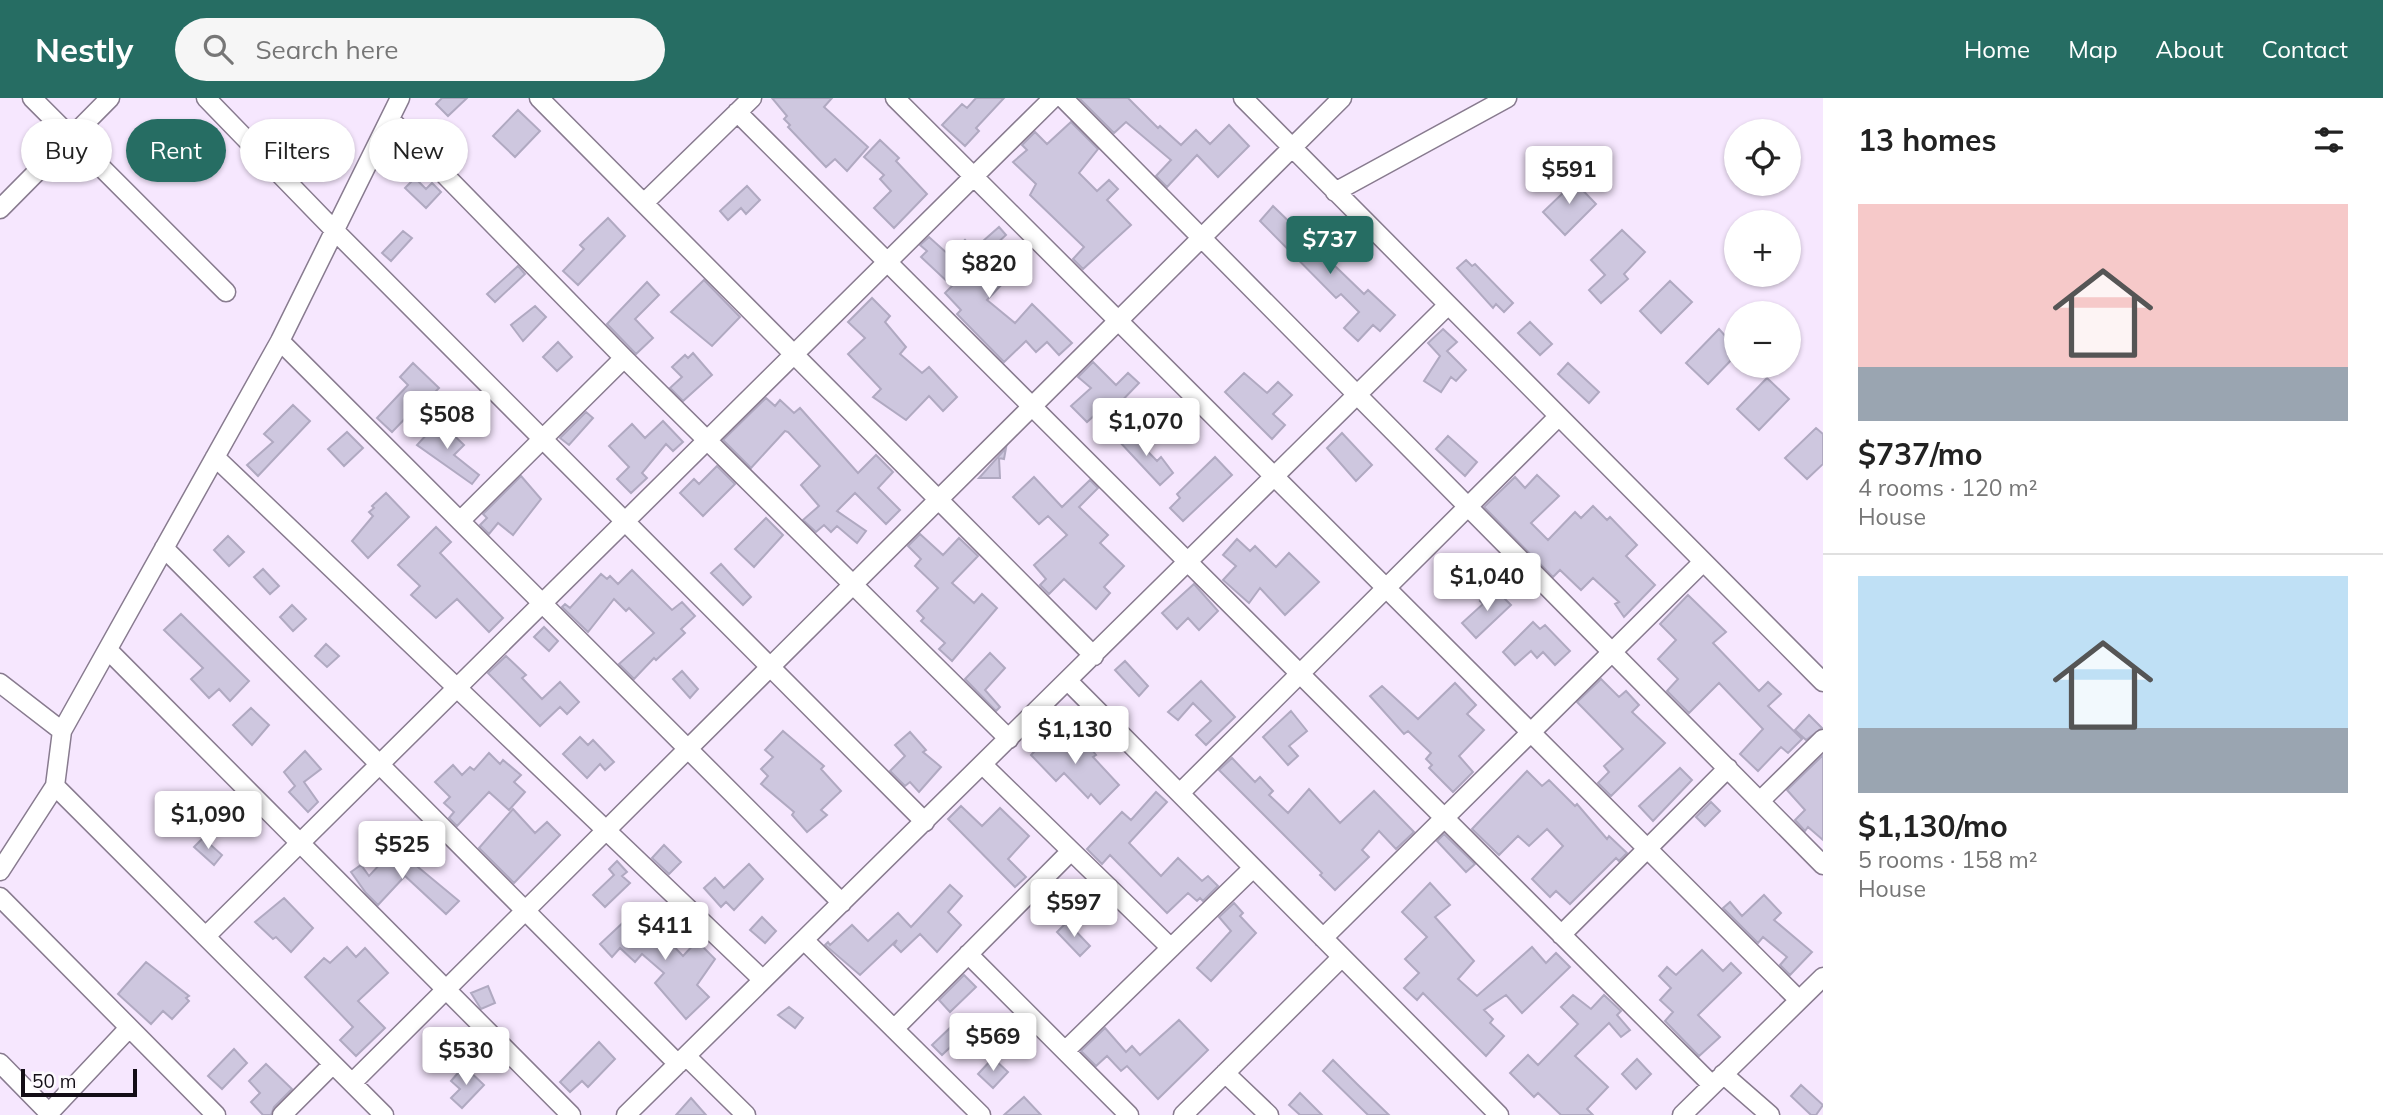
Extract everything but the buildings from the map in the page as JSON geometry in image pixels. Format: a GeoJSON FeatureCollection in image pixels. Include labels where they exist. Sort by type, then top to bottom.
{"type":"FeatureCollection","features":[{"type":"Feature","properties":{"kind":"street"},"geometry":{"type":"LineString","coordinates":[[32,98],[53,119]]}},
{"type":"Feature","properties":{"kind":"street"},"geometry":{"type":"LineString","coordinates":[[90,119],[110,98]]}},
{"type":"Feature","properties":{"kind":"street"},"geometry":{"type":"LineString","coordinates":[[206,98],[335,232],[925,822]]}},
{"type":"Feature","properties":{"kind":"street"},"geometry":{"type":"LineString","coordinates":[[390,119],[400,98]]}},
{"type":"Feature","properties":{"kind":"street"},"geometry":{"type":"LineString","coordinates":[[539,98],[1094,656]]}},
{"type":"Feature","properties":{"kind":"street"},"geometry":{"type":"LineString","coordinates":[[644,204],[752,98]]}},
{"type":"Feature","properties":{"kind":"street"},"geometry":{"type":"LineString","coordinates":[[895,98],[1799,1000]]}},
{"type":"Feature","properties":{"kind":"street"},"geometry":{"type":"LineString","coordinates":[[206,936],[1054,98]]}},
{"type":"Feature","properties":{"kind":"street"},"geometry":{"type":"LineString","coordinates":[[1063,98],[1823,864]]}},
{"type":"Feature","properties":{"kind":"street"},"geometry":{"type":"LineString","coordinates":[[1243,98],[1823,682]]}},
{"type":"Feature","properties":{"kind":"street"},"geometry":{"type":"LineString","coordinates":[[352,1083],[1342,98]]}},
{"type":"Feature","properties":{"kind":"street"},"geometry":{"type":"LineString","coordinates":[[1335,192],[1507,98]]}},
{"type":"Feature","properties":{"kind":"street"},"geometry":{"type":"LineString","coordinates":[[737,112],[1561,935],[1718,1080],[1770,1115]]}},
{"type":"Feature","properties":{"kind":"street"},"geometry":{"type":"LineString","coordinates":[[0,871],[55,786],[62,731],[280,341],[369,162]]}},
{"type":"Feature","properties":{"kind":"street"},"geometry":{"type":"LineString","coordinates":[[112,178],[226,292]]}},
{"type":"Feature","properties":{"kind":"street"},"geometry":{"type":"LineString","coordinates":[[0,209],[27,182]]}},
{"type":"Feature","properties":{"kind":"street"},"geometry":{"type":"LineString","coordinates":[[452,182],[624,358],[1009,739]]}},
{"type":"Feature","properties":{"kind":"street"},"geometry":{"type":"LineString","coordinates":[[626,1115],[1447,306]]}},
{"type":"Feature","properties":{"kind":"street"},"geometry":{"type":"LineString","coordinates":[[280,341],[842,903]]}},
{"type":"Feature","properties":{"kind":"street"},"geometry":{"type":"LineString","coordinates":[[460,521],[624,358]]}},
{"type":"Feature","properties":{"kind":"street"},"geometry":{"type":"LineString","coordinates":[[1180,793],[1558,417]]}},
{"type":"Feature","properties":{"kind":"street"},"geometry":{"type":"LineString","coordinates":[[215,457],[763,980]]}},
{"type":"Feature","properties":{"kind":"street"},"geometry":{"type":"LineString","coordinates":[[164,548],[526,911],[682,1060],[746,1115]]}},
{"type":"Feature","properties":{"kind":"street"},"geometry":{"type":"LineString","coordinates":[[1323,938],[1703,562]]}},
{"type":"Feature","properties":{"kind":"street"},"geometry":{"type":"LineString","coordinates":[[108,650],[571,1115]]}},
{"type":"Feature","properties":{"kind":"street"},"geometry":{"type":"LineString","coordinates":[[1068,681],[1499,1115]]}},
{"type":"Feature","properties":{"kind":"street"},"geometry":{"type":"LineString","coordinates":[[0,683],[62,731]]}},
{"type":"Feature","properties":{"kind":"street"},"geometry":{"type":"LineString","coordinates":[[1760,801],[1823,739]]}},
{"type":"Feature","properties":{"kind":"street"},"geometry":{"type":"LineString","coordinates":[[983,765],[1171,948]]}},
{"type":"Feature","properties":{"kind":"street"},"geometry":{"type":"LineString","coordinates":[[1561,935],[1728,768]]}},
{"type":"Feature","properties":{"kind":"street"},"geometry":{"type":"LineString","coordinates":[[55,786],[384,1115]]}},
{"type":"Feature","properties":{"kind":"street"},"geometry":{"type":"LineString","coordinates":[[894,1029],[1071,851]]}},
{"type":"Feature","properties":{"kind":"street"},"geometry":{"type":"LineString","coordinates":[[1065,1051],[1253,868]]}},
{"type":"Feature","properties":{"kind":"street"},"geometry":{"type":"LineString","coordinates":[[0,897],[216,1115]]}},
{"type":"Feature","properties":{"kind":"street"},"geometry":{"type":"LineString","coordinates":[[804,940],[981,1115]]}},
{"type":"Feature","properties":{"kind":"street"},"geometry":{"type":"LineString","coordinates":[[968,954],[1129,1115]]}},
{"type":"Feature","properties":{"kind":"street"},"geometry":{"type":"LineString","coordinates":[[1183,1115],[1342,957]]}},
{"type":"Feature","properties":{"kind":"street"},"geometry":{"type":"LineString","coordinates":[[1682,1115],[1823,977]]}},
{"type":"Feature","properties":{"kind":"street"},"geometry":{"type":"LineString","coordinates":[[0,1063],[50,1114],[130,1028]]}},
{"type":"Feature","properties":{"kind":"street"},"geometry":{"type":"LineString","coordinates":[[282,1115],[333,1064]]}},
{"type":"Feature","properties":{"kind":"street"},"geometry":{"type":"LineString","coordinates":[[1225,1073],[1269,1115]]}}]}
